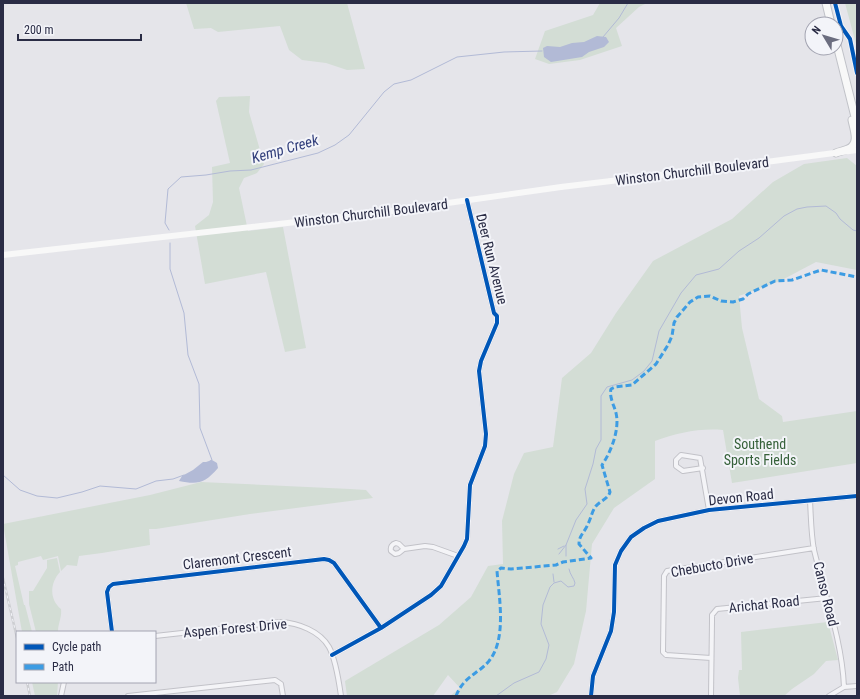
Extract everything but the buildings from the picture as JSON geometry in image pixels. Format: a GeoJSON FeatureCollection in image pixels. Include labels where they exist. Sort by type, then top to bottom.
{"type":"FeatureCollection","features":[{"type":"Feature","properties":{"kind":"main road"},"geometry":{"type":"LineString","coordinates":[[826,3],[829,16]]}},
{"type":"Feature","properties":{"kind":"main road"},"geometry":{"type":"LineString","coordinates":[[840,56],[857,125]]}},
{"type":"Feature","properties":{"kind":"main road"},"geometry":{"type":"LineString","coordinates":[[836,153],[848,150],[856,142],[857,138],[852,120],[855,117]]}},
{"type":"Feature","properties":{"kind":"main road","name":"Winston Churchill Boulevard"},"geometry":{"type":"LineString","coordinates":[[3,255],[377,213],[561,187],[857,150]]}},
{"type":"Feature","properties":{"kind":"street","name":"Deer Run Avenue"},"geometry":{"type":"LineString","coordinates":[[332,655],[381,628],[437,590],[441,586],[467,539],[470,485],[485,446],[486,434],[479,371],[498,323],[497,316],[494,313],[492,306],[467,200]]}},
{"type":"Feature","properties":{"kind":"street"},"geometry":{"type":"LineString","coordinates":[[703,468],[683,471],[676,466],[676,460],[681,455],[700,458],[703,468],[709,510]]}},
{"type":"Feature","properties":{"kind":"street","name":"Devon Road"},"geometry":{"type":"LineString","coordinates":[[591,696],[593,676],[611,631],[614,612],[615,565],[621,551],[631,537],[658,521],[709,510],[857,496]]}},
{"type":"Feature","properties":{"kind":"street","name":"Canso Road"},"geometry":{"type":"LineString","coordinates":[[810,501],[814,548],[828,598],[843,666],[844,687]]}},
{"type":"Feature","properties":{"kind":"street"},"geometry":{"type":"LineString","coordinates":[[404,549],[425,546],[433,547],[458,556]]}},
{"type":"Feature","properties":{"kind":"street","name":"Chebucto Drive"},"geometry":{"type":"LineString","coordinates":[[710,658],[666,655],[663,652],[664,576],[667,571],[814,548]]}},
{"type":"Feature","properties":{"kind":"street","name":"Claremont Crescent"},"geometry":{"type":"LineString","coordinates":[[112,631],[107,592],[109,587],[113,584],[324,559],[334,563],[381,628]]}},
{"type":"Feature","properties":{"kind":"street","name":"Arichat Road"},"geometry":{"type":"LineString","coordinates":[[711,696],[710,658],[712,615],[717,609],[828,598]]}},
{"type":"Feature","properties":{"kind":"street","name":"Aspen Forest Drive"},"geometry":{"type":"LineString","coordinates":[[156,636],[281,622],[290,622],[301,625],[316,635],[328,646],[332,655],[341,696]]}},
{"type":"Feature","properties":{"kind":"street"},"geometry":{"type":"LineString","coordinates":[[128,696],[275,680],[281,684],[283,696]]}},
{"type":"Feature","properties":{"kind":"street"},"geometry":{"type":"LineString","coordinates":[[61,696],[64,683]]}},
{"type":"Feature","properties":{"kind":"street"},"geometry":{"type":"LineString","coordinates":[[829,696],[844,687],[857,686]]}},
{"type":"Feature","properties":{"kind":"green space"},"geometry":{"type":"Polygon","coordinates":[[[186,3],[347,3],[365,69],[347,70],[326,63],[302,60],[289,50],[280,26],[218,32],[211,28],[194,29],[186,3]]]}},
{"type":"Feature","properties":{"kind":"green space"},"geometry":{"type":"Polygon","coordinates":[[[600,3],[647,3],[639,7],[616,28],[622,46],[580,60],[549,64],[535,59],[545,31],[593,15],[600,3]]]}},
{"type":"Feature","properties":{"kind":"green space"},"geometry":{"type":"Polygon","coordinates":[[[845,3],[857,3],[857,45],[856,44],[845,3]]]}},
{"type":"Feature","properties":{"kind":"green space"},"geometry":{"type":"Polygon","coordinates":[[[250,96],[249,112],[264,164],[257,173],[244,178],[239,188],[248,231],[283,227],[306,348],[285,352],[266,272],[205,284],[195,226],[209,215],[213,202],[212,167],[230,163],[216,101],[219,97],[250,96]]]}},
{"type":"Feature","properties":{"kind":"green space","name":"Southend Sports Fields"},"geometry":{"type":"Polygon","coordinates":[[[847,158],[857,166],[857,270],[816,262],[780,281],[739,296],[742,328],[759,399],[782,416],[783,422],[857,411],[857,463],[732,483],[723,430],[688,432],[655,441],[655,479],[614,508],[592,544],[586,611],[574,664],[557,692],[548,696],[450,696],[460,688],[448,675],[433,696],[347,696],[345,681],[439,625],[471,597],[488,566],[503,564],[502,521],[514,474],[524,453],[553,447],[562,378],[591,353],[616,313],[653,261],[732,219],[773,182],[804,164],[847,158]]]}},
{"type":"Feature","properties":{"kind":"green space"},"geometry":{"type":"Polygon","coordinates":[[[201,482],[366,490],[373,498],[149,529],[150,545],[79,556],[77,566],[67,565],[61,571],[58,556],[43,560],[41,556],[18,562],[18,565],[15,566],[32,631],[22,631],[3,524],[150,495],[201,482]]]}},
{"type":"Feature","properties":{"kind":"green space"},"geometry":{"type":"Polygon","coordinates":[[[57,558],[60,572],[54,581],[52,591],[54,601],[61,609],[61,615],[58,631],[36,631],[29,604],[29,591],[33,591],[47,568],[47,560],[57,558]]]}},
{"type":"Feature","properties":{"kind":"green space"},"geometry":{"type":"Polygon","coordinates":[[[828,622],[838,660],[826,661],[814,674],[784,696],[740,696],[738,678],[739,670],[742,670],[741,632],[828,622]]]}},
{"type":"Feature","properties":{"kind":"green space"},"geometry":{"type":"Polygon","coordinates":[[[32,683],[58,683],[57,696],[35,696],[32,683]]]}},
{"type":"Feature","properties":{"kind":"water"},"geometry":{"type":"Polygon","coordinates":[[[597,36],[606,37],[609,42],[604,47],[589,52],[582,57],[551,62],[544,57],[543,48],[547,46],[560,47],[572,43],[584,42],[597,36]]]}},
{"type":"Feature","properties":{"kind":"water"},"geometry":{"type":"Polygon","coordinates":[[[212,460],[217,463],[218,468],[205,480],[196,483],[179,481],[182,476],[203,462],[212,460]]]}},
{"type":"Feature","properties":{"kind":"waterway","name":"Kemp Creek"},"geometry":{"type":"LineString","coordinates":[[603,37],[619,18],[628,3]]}},
{"type":"Feature","properties":{"kind":"waterway","name":"Kemp Creek"},"geometry":{"type":"LineString","coordinates":[[169,230],[165,223],[168,189],[181,177],[251,170],[318,153],[335,145],[349,135],[384,92],[394,84],[411,80],[457,57],[504,52],[542,51]]}},
{"type":"Feature","properties":{"kind":"waterway"},"geometry":{"type":"LineString","coordinates":[[566,556],[566,545],[576,520],[587,504],[585,489],[596,449],[601,440],[601,396],[607,387],[632,380],[644,371],[652,361],[659,331],[681,293],[696,275],[719,269],[739,251],[759,238],[784,216],[797,209],[826,206],[836,213],[840,219],[853,230],[857,231]]}},
{"type":"Feature","properties":{"kind":"waterway","name":"Kemp Creek"},"geometry":{"type":"LineString","coordinates":[[170,243],[170,269],[184,313],[188,355],[199,384],[200,428],[212,460],[210,461]]}},
{"type":"Feature","properties":{"kind":"waterway","name":"Kemp Creek"},"geometry":{"type":"LineString","coordinates":[[3,475],[20,490],[37,496],[57,498],[100,486],[136,489],[156,481],[173,479],[184,475]]}},
{"type":"Feature","properties":{"kind":"waterway"},"geometry":{"type":"LineString","coordinates":[[559,554],[566,545]]}},
{"type":"Feature","properties":{"kind":"waterway"},"geometry":{"type":"LineString","coordinates":[[558,549],[564,546]]}},
{"type":"Feature","properties":{"kind":"waterway"},"geometry":{"type":"LineString","coordinates":[[496,696],[514,683],[539,672],[546,659],[549,645],[541,624],[543,605],[550,587],[554,583],[561,581],[568,587],[574,586],[575,583],[569,569]]}},
{"type":"Feature","properties":{"kind":"waterway"},"geometry":{"type":"LineString","coordinates":[[553,574],[554,582]]}},
{"type":"Feature","properties":{"kind":"railway"},"geometry":{"type":"LineString","coordinates":[[3,578],[16,634]]}},
{"type":"Feature","properties":{"kind":"railway"},"geometry":{"type":"LineString","coordinates":[[27,683],[30,696]]}},
{"type":"Feature","properties":{"kind":"marked path"},"geometry":{"type":"LineString","coordinates":[[456,696],[463,684],[484,666],[495,652],[500,630],[500,605],[497,571],[501,568],[511,569],[556,565],[563,562],[591,558],[579,544],[579,541],[595,508],[608,496],[610,492],[602,465],[609,454],[617,426],[611,389],[615,387],[632,385],[656,364],[668,345],[677,317],[690,302],[698,297],[710,296],[721,301],[733,302],[743,299],[748,294],[775,281],[792,280],[821,270],[857,277]]}},
{"type":"Feature","properties":{"kind":"cycle path"},"geometry":{"type":"LineString","coordinates":[[835,3],[841,26],[850,39],[857,73]]}},
{"type":"Feature","properties":{"kind":"cycle path"},"geometry":{"type":"LineString","coordinates":[[332,655],[381,628],[431,595],[441,586],[467,539],[470,485],[485,446],[486,434],[479,371],[481,361],[497,323],[497,316],[494,313],[467,200]]}},
{"type":"Feature","properties":{"kind":"cycle path"},"geometry":{"type":"LineString","coordinates":[[591,696],[593,676],[611,631],[614,612],[615,565],[621,551],[631,537],[658,521],[709,510],[857,496]]}},
{"type":"Feature","properties":{"kind":"cycle path"},"geometry":{"type":"LineString","coordinates":[[112,631],[107,592],[109,587],[113,584],[324,559],[334,563],[381,628]]}}]}
